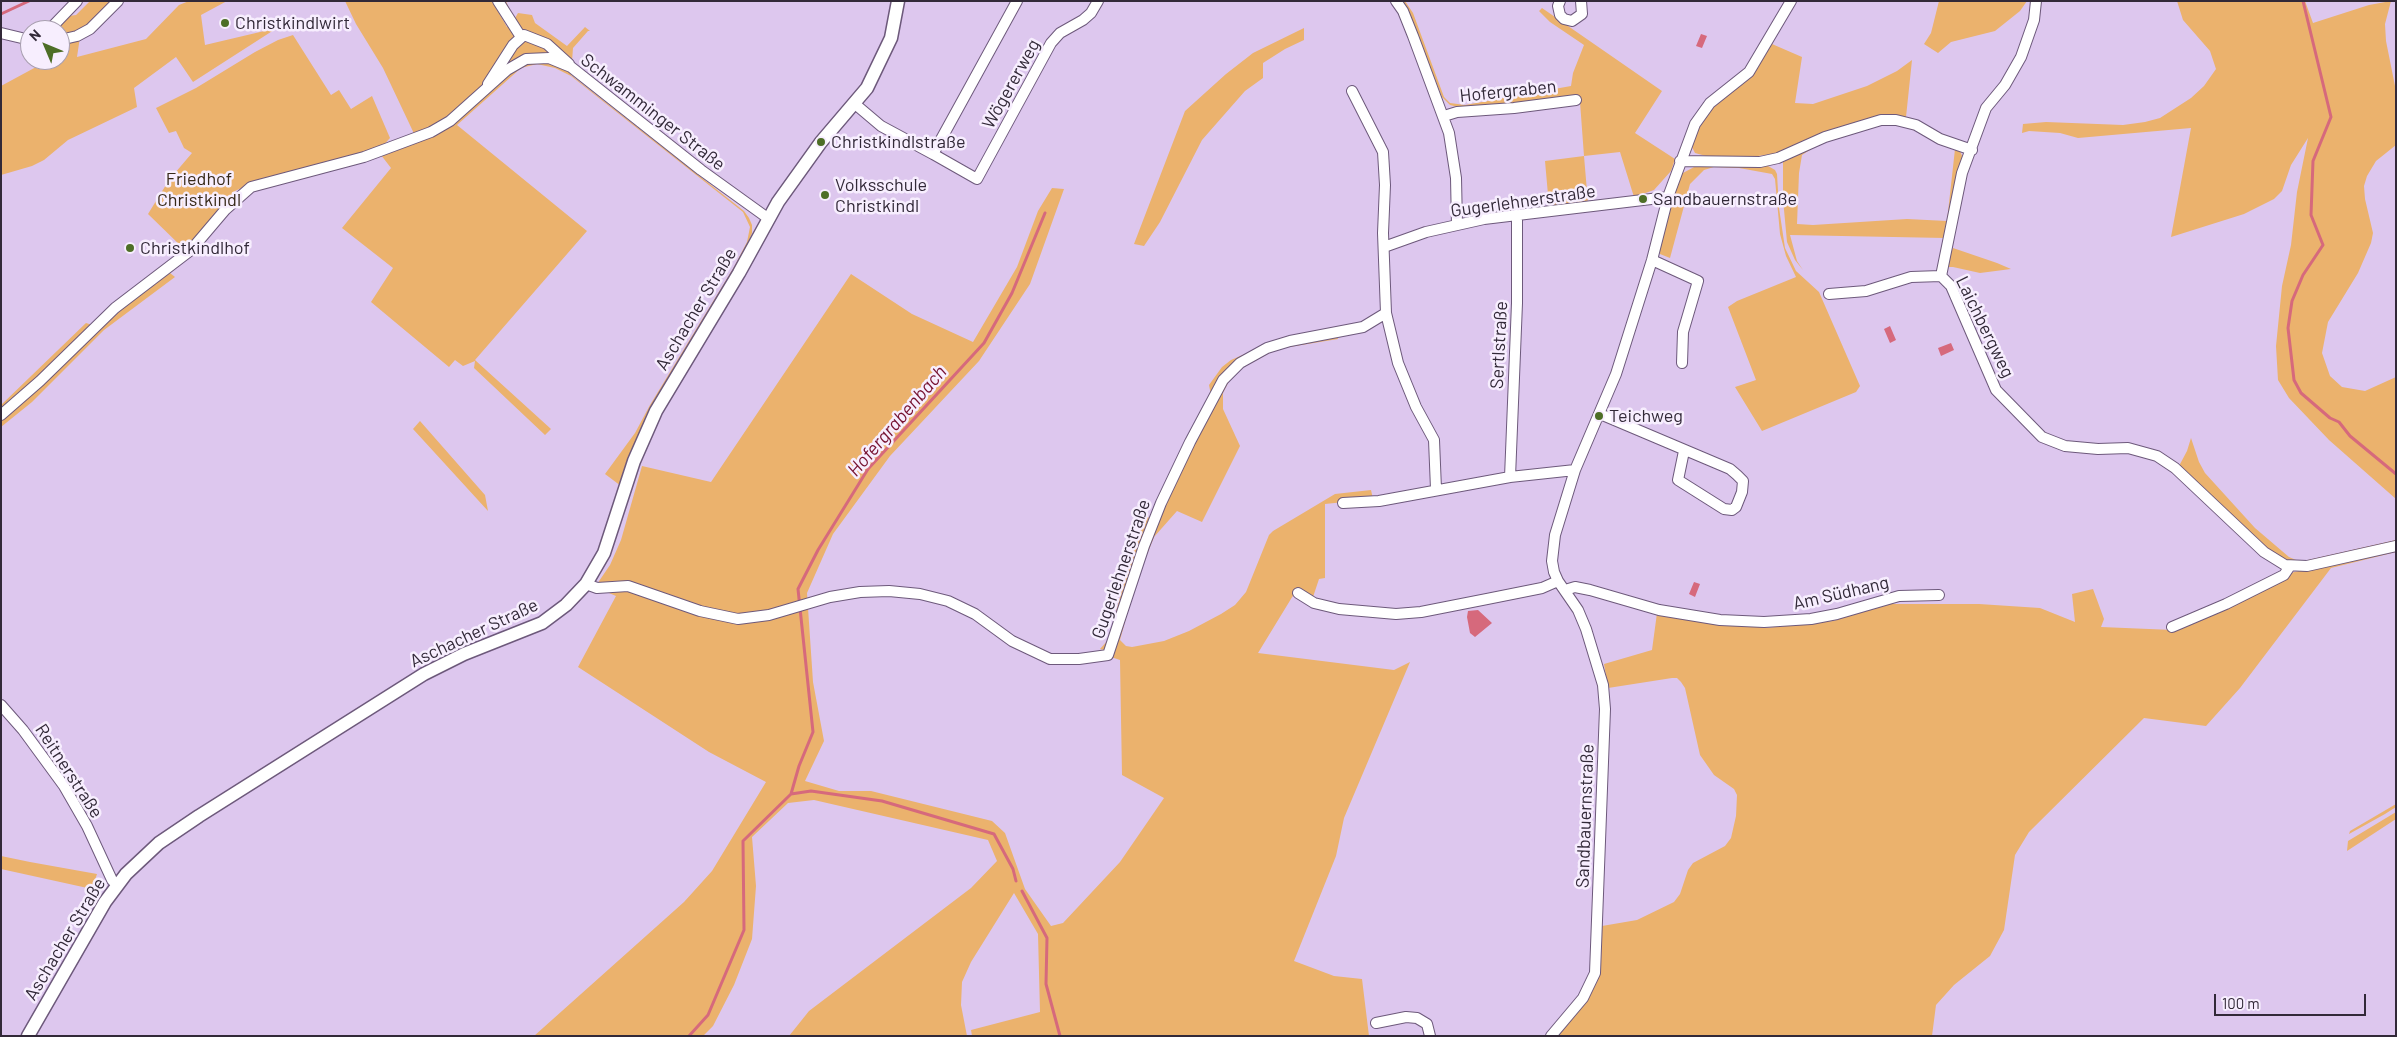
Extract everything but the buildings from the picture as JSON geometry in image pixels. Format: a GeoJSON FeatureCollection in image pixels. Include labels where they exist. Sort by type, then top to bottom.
{"type":"FeatureCollection","features":[{"type":"Feature","properties":{"kind":"street"},"geometry":{"type":"LineString","coordinates":[[59,20],[77,1]]}},
{"type":"Feature","properties":{"kind":"street"},"geometry":{"type":"LineString","coordinates":[[70,38],[77,36],[90,28],[118,1]]}},
{"type":"Feature","properties":{"kind":"street"},"geometry":{"type":"LineString","coordinates":[[498,1],[521,37]]}},
{"type":"Feature","properties":{"kind":"street","name":"Aschacher Straße"},"geometry":{"type":"LineString","coordinates":[[28,1036],[93,920],[117,884],[159,843],[198,816],[424,674],[464,654],[542,623],[566,605],[586,584],[597,568],[610,539],[625,486],[647,428],[769,219],[807,161],[867,88],[884,54],[895,23],[898,1]]}},
{"type":"Feature","properties":{"kind":"street","name":"Wögererweg"},"geometry":{"type":"LineString","coordinates":[[933,154],[1018,1]]}},
{"type":"Feature","properties":{"kind":"street","name":"Wögererweg"},"geometry":{"type":"LineString","coordinates":[[855,104],[881,126],[977,178],[1051,43],[1060,33],[1087,16],[1098,1]]}},
{"type":"Feature","properties":{"kind":"street","name":"Hofergraben"},"geometry":{"type":"LineString","coordinates":[[1396,1],[1406,20],[1444,116],[1454,155],[1457,225]]}},
{"type":"Feature","properties":{"kind":"street"},"geometry":{"type":"LineString","coordinates":[[1560,1],[1558,6],[1560,15],[1564,19],[1572,21],[1582,14],[1581,1]]}},
{"type":"Feature","properties":{"kind":"street","name":"Sandbauernstraße"},"geometry":{"type":"LineString","coordinates":[[1551,1036],[1583,998],[1595,973],[1605,709],[1603,685],[1589,639],[1578,610],[1558,581],[1552,561],[1555,535],[1575,470],[1616,374],[1652,260],[1668,197],[1680,161],[1702,112],[1749,72],[1791,1]]}},
{"type":"Feature","properties":{"kind":"street","name":"Laichbergweg"},"geometry":{"type":"LineString","coordinates":[[2036,1],[2034,20],[2022,57],[2005,85],[1986,108],[1962,173],[1941,276],[1951,286],[1996,390],[2042,437],[2066,446],[2098,449],[2128,448],[2157,456],[2175,468],[2264,552],[2290,566]]}},
{"type":"Feature","properties":{"kind":"street"},"geometry":{"type":"LineString","coordinates":[[1,34],[20,38]]}},
{"type":"Feature","properties":{"kind":"street"},"geometry":{"type":"LineString","coordinates":[[485,91],[497,68],[513,45],[521,37],[528,35],[547,44],[571,67]]}},
{"type":"Feature","properties":{"kind":"street","name":"Schwamminger Straße"},"geometry":{"type":"LineString","coordinates":[[1,415],[40,381],[115,308],[190,250],[225,210],[251,187],[364,157],[413,139],[450,121],[507,70],[526,59],[548,58],[571,67],[701,170],[769,219]]}},
{"type":"Feature","properties":{"kind":"street"},"geometry":{"type":"LineString","coordinates":[[1352,91],[1382,152],[1385,178],[1384,285],[1386,313],[1398,363],[1416,407],[1434,440],[1436,489]]}},
{"type":"Feature","properties":{"kind":"street","name":"Hofergraben"},"geometry":{"type":"LineString","coordinates":[[1444,116],[1457,112],[1523,107],[1576,100]]}},
{"type":"Feature","properties":{"kind":"street"},"geometry":{"type":"LineString","coordinates":[[1680,161],[1760,162],[1778,158],[1825,137],[1881,120],[1896,120],[1916,125],[1940,139],[1972,150]]}},
{"type":"Feature","properties":{"kind":"street","name":"Gugerlehnerstraße"},"geometry":{"type":"LineString","coordinates":[[1384,247],[1416,234],[1517,214],[1668,197]]}},
{"type":"Feature","properties":{"kind":"street","name":"Sertlstraße"},"geometry":{"type":"LineString","coordinates":[[1510,477],[1518,303],[1517,214]]}},
{"type":"Feature","properties":{"kind":"street"},"geometry":{"type":"LineString","coordinates":[[1652,260],[1698,281],[1683,332],[1682,363]]}},
{"type":"Feature","properties":{"kind":"street"},"geometry":{"type":"LineString","coordinates":[[1829,294],[1866,291],[1911,277],[1941,276]]}},
{"type":"Feature","properties":{"kind":"street","name":"Gugerlehnerstraße"},"geometry":{"type":"LineString","coordinates":[[586,584],[597,588],[619,585],[642,589],[684,606],[720,617],[753,618],[860,592],[889,591],[920,594],[948,601],[975,614],[1012,641],[1050,659],[1079,659],[1108,655],[1144,546],[1161,503],[1213,397],[1231,370],[1251,356],[1267,348],[1290,341],[1363,327],[1386,313]]}},
{"type":"Feature","properties":{"kind":"street"},"geometry":{"type":"LineString","coordinates":[[1600,414],[1738,474],[1743,481],[1742,492],[1736,506],[1732,510],[1724,509],[1678,480],[1684,451]]}},
{"type":"Feature","properties":{"kind":"street"},"geometry":{"type":"LineString","coordinates":[[1343,503],[1379,501],[1436,489],[1510,477],[1575,470]]}},
{"type":"Feature","properties":{"kind":"street"},"geometry":{"type":"LineString","coordinates":[[2172,627],[2209,612],[2284,575],[2290,566],[2307,566],[2396,546]]}},
{"type":"Feature","properties":{"kind":"street"},"geometry":{"type":"LineString","coordinates":[[1298,593],[1314,602],[1339,609],[1396,614],[1421,612],[1542,588],[1558,581]]}},
{"type":"Feature","properties":{"kind":"street","name":"Am Südhang"},"geometry":{"type":"LineString","coordinates":[[1565,590],[1576,587],[1658,610],[1720,620],[1764,622],[1811,619],[1899,596],[1939,595]]}},
{"type":"Feature","properties":{"kind":"street","name":"Reitnerstraße"},"geometry":{"type":"LineString","coordinates":[[1,705],[24,730],[64,786],[87,826],[112,880],[117,884]]}},
{"type":"Feature","properties":{"kind":"street"},"geometry":{"type":"LineString","coordinates":[[1376,1023],[1406,1017],[1417,1018],[1426,1024],[1430,1036]]}},
{"type":"Feature","properties":{"kind":"green space"},"geometry":{"type":"Polygon","coordinates":[[[90,1],[111,1],[84,29],[70,33],[70,20],[65,20],[69,16],[76,15],[90,1]]]}},
{"type":"Feature","properties":{"kind":"green space"},"geometry":{"type":"Polygon","coordinates":[[[189,1],[227,1],[201,15],[205,45],[277,28],[193,82],[176,57],[134,88],[137,107],[68,140],[44,160],[32,166],[1,175],[1,86],[31,70],[70,70],[70,42],[80,37],[77,57],[146,39],[179,5],[189,1]]]}},
{"type":"Feature","properties":{"kind":"green space"},"geometry":{"type":"Polygon","coordinates":[[[345,1],[492,1],[507,27],[518,13],[532,15],[535,23],[567,46],[585,27],[590,31],[573,48],[571,75],[744,211],[749,218],[752,225],[752,233],[742,256],[646,419],[632,449],[621,486],[605,474],[635,433],[734,267],[747,242],[750,227],[743,212],[571,76],[555,68],[537,64],[521,68],[457,125],[587,231],[475,360],[551,429],[545,435],[474,368],[475,361],[463,366],[455,360],[449,367],[371,302],[393,268],[342,228],[391,168],[381,155],[418,142],[383,68],[356,24],[345,1]]]}},
{"type":"Feature","properties":{"kind":"green space"},"geometry":{"type":"Polygon","coordinates":[[[503,1],[506,1],[514,20],[503,1]]]}},
{"type":"Feature","properties":{"kind":"green space"},"geometry":{"type":"Polygon","coordinates":[[[1402,1],[1405,1],[1413,13],[1444,97],[1450,103],[1465,105],[1571,86],[1573,73],[1584,45],[1550,22],[1539,11],[1542,8],[1662,91],[1635,133],[1675,159],[1671,171],[1654,190],[1634,197],[1620,152],[1584,156],[1580,102],[1458,107],[1450,105],[1442,97],[1409,13],[1402,1]]]}},
{"type":"Feature","properties":{"kind":"green space"},"geometry":{"type":"Polygon","coordinates":[[[1939,1],[2027,1],[2020,11],[1995,31],[1951,42],[1938,53],[1924,44],[1931,33],[1939,1]]]}},
{"type":"Feature","properties":{"kind":"green space"},"geometry":{"type":"Polygon","coordinates":[[[2177,1],[2305,1],[2313,23],[2369,5],[2391,1],[2385,24],[2386,41],[2396,91],[2396,145],[2376,161],[2367,176],[2364,186],[2373,233],[2371,243],[2358,273],[2328,322],[2322,353],[2330,376],[2342,387],[2365,391],[2396,377],[2396,499],[2329,440],[2289,398],[2278,380],[2276,346],[2282,286],[2291,245],[2297,192],[2308,138],[2291,165],[2282,191],[2274,199],[2244,214],[2171,237],[2191,128],[2078,138],[2060,133],[2029,131],[2022,133],[2023,124],[2046,122],[2123,125],[2145,122],[2160,118],[2191,98],[2204,86],[2216,69],[2210,51],[2183,20],[2177,1]]]}},
{"type":"Feature","properties":{"kind":"green space"},"geometry":{"type":"Polygon","coordinates":[[[1304,28],[1304,40],[1263,63],[1263,78],[1245,91],[1202,140],[1160,222],[1144,246],[1134,244],[1185,111],[1226,74],[1253,53],[1304,28]]]}},
{"type":"Feature","properties":{"kind":"green space","name":"Friedhof Christkindl"},"geometry":{"type":"Polygon","coordinates":[[[293,35],[331,95],[339,90],[351,109],[372,96],[390,138],[380,149],[252,183],[235,191],[185,250],[148,214],[169,180],[192,153],[184,148],[176,131],[169,133],[156,108],[196,88],[255,52],[278,40],[293,35]]]}},
{"type":"Feature","properties":{"kind":"green space"},"geometry":{"type":"Polygon","coordinates":[[[1772,44],[1802,57],[1795,103],[1813,104],[1867,86],[1897,71],[1912,60],[1906,117],[1884,115],[1870,118],[1813,137],[1779,153],[1751,157],[1706,156],[1695,153],[1692,147],[1700,123],[1714,106],[1754,73],[1772,44]]]}},
{"type":"Feature","properties":{"kind":"green space"},"geometry":{"type":"Polygon","coordinates":[[[1891,122],[1907,126],[1924,134],[1897,124],[1887,124],[1850,133],[1819,144],[1802,155],[1799,173],[1797,224],[1813,225],[1907,219],[1947,221],[1955,149],[1960,151],[1963,158],[1953,192],[1945,238],[1790,235],[1797,261],[1803,270],[1795,260],[1787,242],[1783,199],[1783,162],[1827,139],[1875,124],[1891,122]]]}},
{"type":"Feature","properties":{"kind":"green space"},"geometry":{"type":"Polygon","coordinates":[[[1584,156],[1588,203],[1549,206],[1545,161],[1584,156]]]}},
{"type":"Feature","properties":{"kind":"green space"},"geometry":{"type":"Polygon","coordinates":[[[1698,165],[1768,166],[1775,170],[1785,248],[1796,271],[1819,292],[1860,386],[1856,392],[1762,431],[1735,387],[1756,380],[1728,307],[1737,301],[1796,277],[1786,256],[1780,234],[1775,179],[1772,174],[1739,168],[1714,167],[1704,170],[1690,184],[1670,258],[1660,254],[1659,250],[1672,199],[1681,174],[1698,165]]]}},
{"type":"Feature","properties":{"kind":"green space"},"geometry":{"type":"Polygon","coordinates":[[[1052,188],[1064,189],[1030,284],[979,361],[890,456],[833,534],[807,593],[813,682],[824,741],[805,781],[839,791],[871,791],[992,821],[1005,833],[1025,889],[1051,926],[1063,923],[1120,862],[1164,798],[1122,775],[1120,660],[1111,657],[1137,577],[1174,480],[1233,371],[1275,348],[1337,336],[1338,339],[1277,349],[1242,368],[1230,379],[1223,393],[1223,409],[1240,446],[1202,522],[1177,511],[1154,537],[1136,582],[1120,640],[1126,646],[1132,647],[1164,641],[1189,631],[1221,614],[1235,605],[1246,592],[1269,535],[1273,531],[1335,494],[1371,490],[1373,499],[1325,504],[1325,578],[1319,579],[1313,597],[1294,594],[1258,653],[1394,670],[1410,662],[1344,818],[1336,856],[1294,961],[1334,976],[1362,979],[1369,1036],[972,1036],[971,1030],[1040,1012],[1038,934],[1014,893],[971,962],[962,982],[961,1005],[967,1036],[789,1036],[809,1011],[971,888],[997,861],[988,840],[814,800],[788,803],[752,837],[756,886],[752,939],[734,985],[713,1026],[703,1036],[534,1036],[684,902],[712,871],[766,782],[709,752],[578,667],[616,596],[595,587],[610,565],[621,540],[642,466],[711,482],[851,274],[912,314],[973,342],[1017,267],[1038,211],[1052,188]]]}},
{"type":"Feature","properties":{"kind":"green space"},"geometry":{"type":"Polygon","coordinates":[[[1953,248],[2011,269],[1980,273],[1948,267],[1953,248]]]}},
{"type":"Feature","properties":{"kind":"green space"},"geometry":{"type":"Polygon","coordinates":[[[170,273],[175,277],[104,330],[32,402],[1,427],[1,405],[86,323],[102,328],[122,309],[170,273]]]}},
{"type":"Feature","properties":{"kind":"green space"},"geometry":{"type":"Polygon","coordinates":[[[1335,328],[1256,350],[1211,395],[1209,385],[1222,367],[1231,360],[1284,337],[1335,328]]]}},
{"type":"Feature","properties":{"kind":"green space"},"geometry":{"type":"Polygon","coordinates":[[[420,421],[485,495],[488,511],[413,429],[420,421]]]}},
{"type":"Feature","properties":{"kind":"green space"},"geometry":{"type":"Polygon","coordinates":[[[2191,438],[2205,473],[2255,528],[2289,557],[2296,560],[2308,560],[2396,540],[2396,543],[2306,564],[2278,559],[2179,466],[2191,438]]]}},
{"type":"Feature","properties":{"kind":"green space"},"geometry":{"type":"Polygon","coordinates":[[[1143,515],[1152,519],[1107,647],[1104,650],[1100,649],[1108,640],[1143,515]]]}},
{"type":"Feature","properties":{"kind":"green space"},"geometry":{"type":"Polygon","coordinates":[[[2396,550],[2396,552],[2331,568],[2240,688],[2206,726],[2144,718],[2029,832],[2015,855],[2004,930],[1990,956],[1954,985],[1936,1005],[1932,1036],[1557,1036],[1588,998],[1597,982],[1601,964],[1602,926],[1637,920],[1674,902],[1680,894],[1688,870],[1693,863],[1725,846],[1731,838],[1736,816],[1737,795],[1734,789],[1714,775],[1700,755],[1685,688],[1681,682],[1677,678],[1672,678],[1608,688],[1604,664],[1652,650],[1657,613],[1766,628],[1833,621],[1884,604],[1979,604],[2040,608],[2075,622],[2072,594],[2093,589],[2104,619],[2101,627],[2173,630],[2233,606],[2294,572],[2396,550]]]}},
{"type":"Feature","properties":{"kind":"green space"},"geometry":{"type":"Polygon","coordinates":[[[2396,804],[2396,807],[2349,834],[2350,831],[2396,804]]]}},
{"type":"Feature","properties":{"kind":"green space"},"geometry":{"type":"Polygon","coordinates":[[[2396,812],[2396,819],[2347,851],[2348,841],[2396,812]]]}},
{"type":"Feature","properties":{"kind":"green space"},"geometry":{"type":"Polygon","coordinates":[[[1,856],[97,874],[92,889],[1,869],[1,856]]]}},
{"type":"Feature","properties":{"kind":"shaded area"},"geometry":{"type":"Polygon","coordinates":[[[1701,34],[1707,36],[1702,48],[1696,46],[1701,34]]]}},
{"type":"Feature","properties":{"kind":"shaded area"},"geometry":{"type":"Polygon","coordinates":[[[1890,326],[1896,340],[1890,343],[1884,329],[1890,326]]]}},
{"type":"Feature","properties":{"kind":"shaded area"},"geometry":{"type":"Polygon","coordinates":[[[1951,343],[1954,350],[1941,356],[1938,348],[1951,343]]]}},
{"type":"Feature","properties":{"kind":"shaded area"},"geometry":{"type":"Polygon","coordinates":[[[1694,582],[1700,584],[1695,597],[1689,594],[1694,582]]]}},
{"type":"Feature","properties":{"kind":"shaded area"},"geometry":{"type":"Polygon","coordinates":[[[1478,610],[1492,623],[1475,637],[1470,633],[1467,617],[1468,611],[1478,610]]]}},
{"type":"Feature","properties":{"kind":"waterway"},"geometry":{"type":"LineString","coordinates":[[1,14],[29,1]]}},
{"type":"Feature","properties":{"kind":"waterway"},"geometry":{"type":"LineString","coordinates":[[2303,1],[2331,117],[2313,161],[2311,215],[2323,245],[2303,275],[2292,301],[2288,328],[2294,380],[2301,393],[2330,418],[2339,422],[2350,436],[2396,474]]}},
{"type":"Feature","properties":{"kind":"waterway","name":"Hofergrabenbach"},"geometry":{"type":"LineString","coordinates":[[689,1036],[708,1015],[744,930],[743,841],[791,794],[799,766],[813,732],[798,589],[818,550],[868,469],[984,343],[1012,293],[1045,213]]}},
{"type":"Feature","properties":{"kind":"waterway"},"geometry":{"type":"LineString","coordinates":[[791,794],[811,791],[882,801],[994,834],[1013,869],[1016,881]]}},
{"type":"Feature","properties":{"kind":"waterway"},"geometry":{"type":"LineString","coordinates":[[1022,891],[1047,938],[1046,984],[1060,1036]]}},
{"type":"Feature","properties":{"kind":"place","name":"Christkindlwirt"},"geometry":{"type":"Point","coordinates":[225,23]}},
{"type":"Feature","properties":{"kind":"place","name":"Christkindlstraße"},"geometry":{"type":"Point","coordinates":[821,142]}},
{"type":"Feature","properties":{"kind":"place","name":"Volksschule Christkindl"},"geometry":{"type":"Point","coordinates":[825,195]}},
{"type":"Feature","properties":{"kind":"place","name":"Sandbauernstraße"},"geometry":{"type":"Point","coordinates":[1643,199]}},
{"type":"Feature","properties":{"kind":"place","name":"Christkindlhof"},"geometry":{"type":"Point","coordinates":[130,248]}},
{"type":"Feature","properties":{"kind":"place","name":"Teichweg"},"geometry":{"type":"Point","coordinates":[1599,416]}}]}
